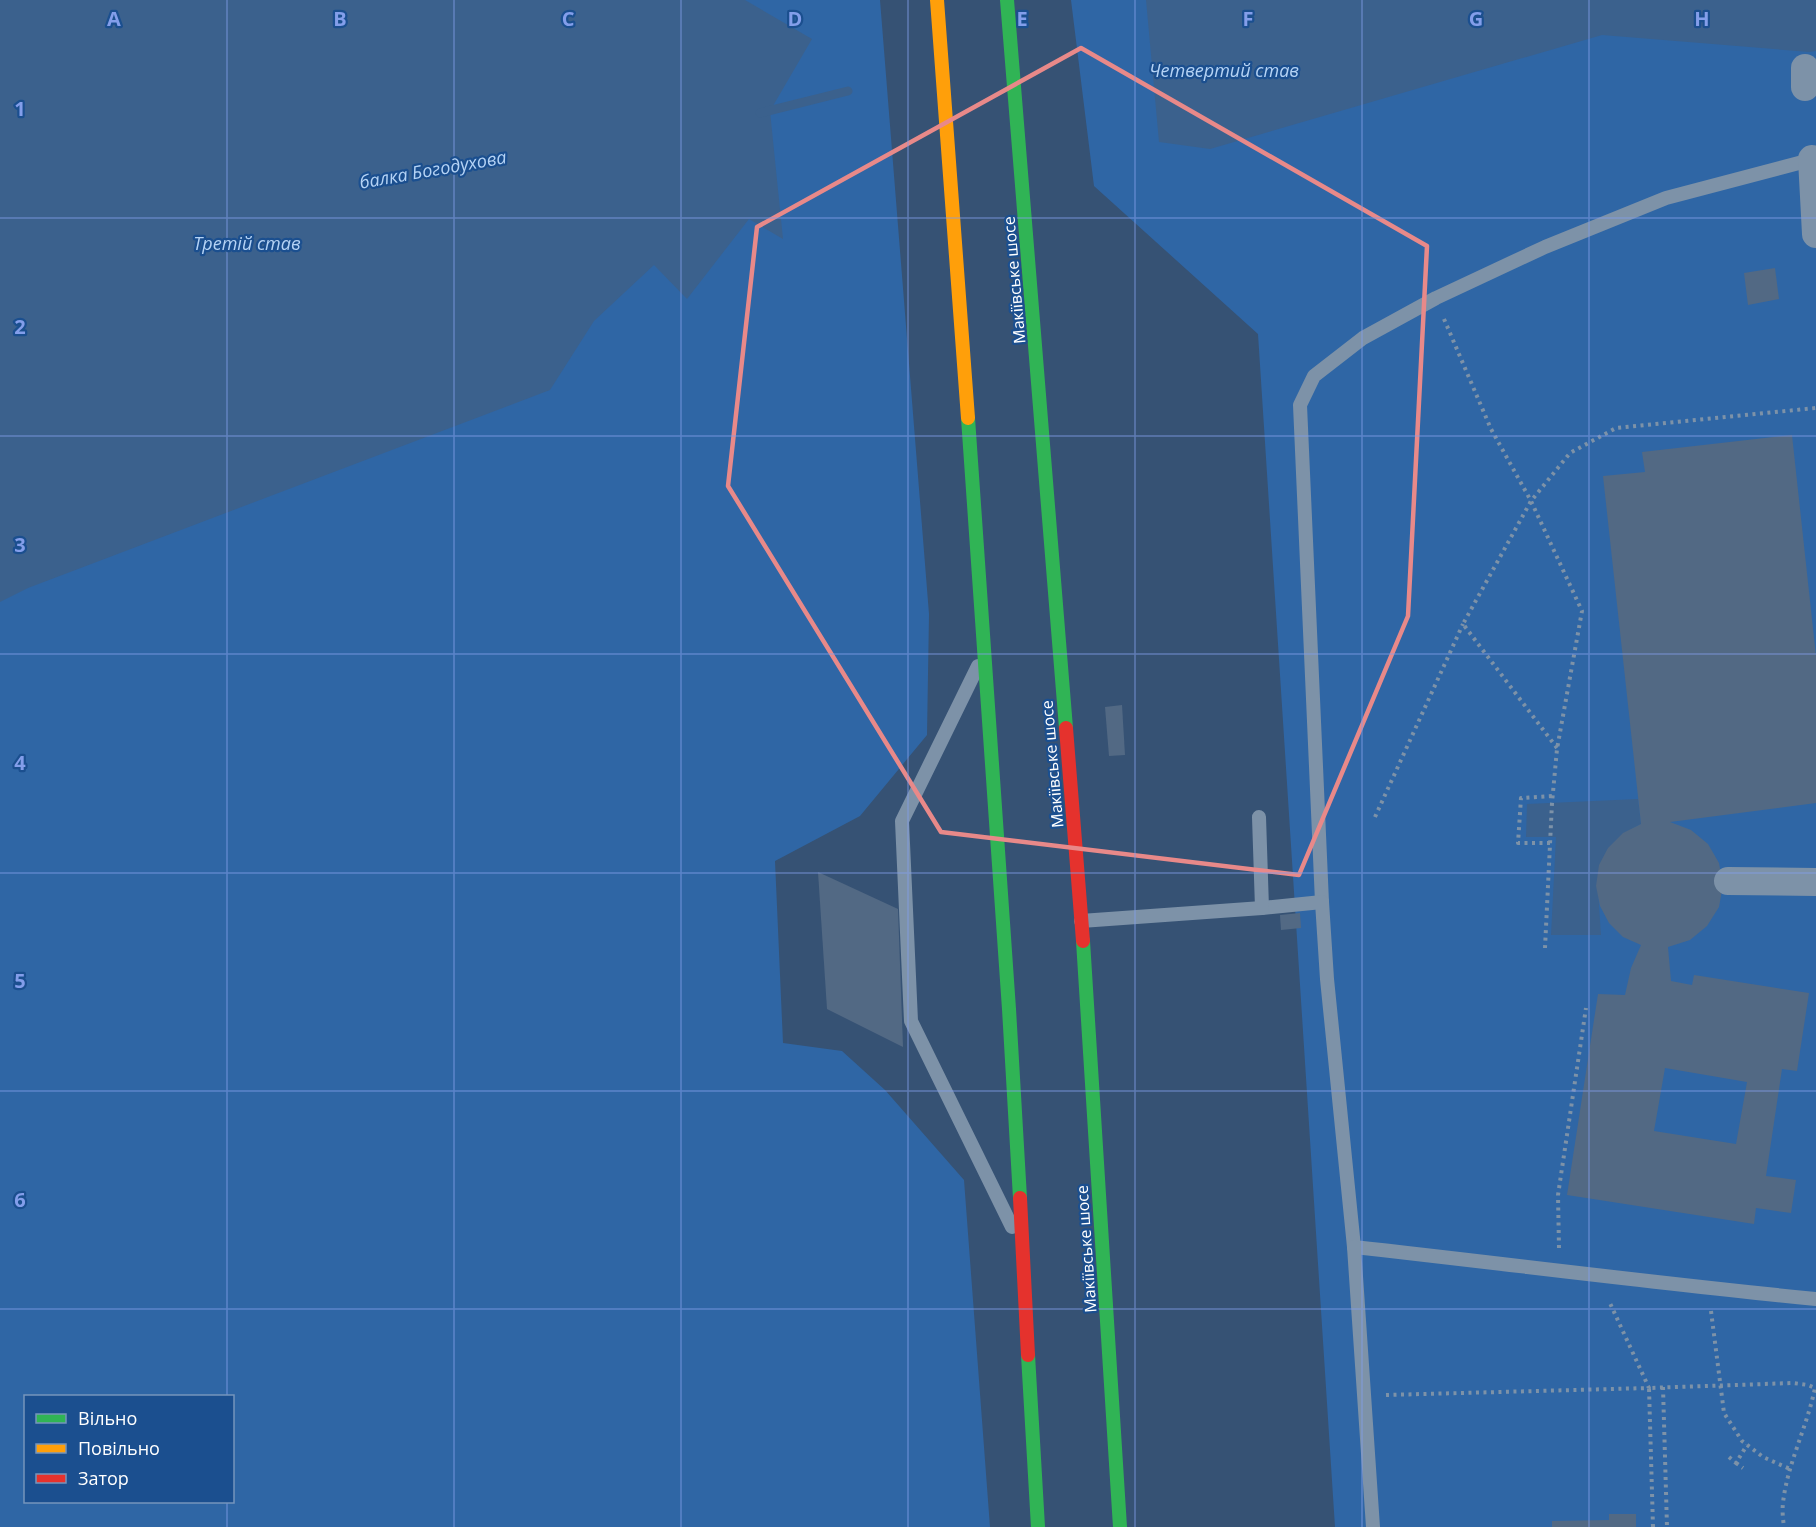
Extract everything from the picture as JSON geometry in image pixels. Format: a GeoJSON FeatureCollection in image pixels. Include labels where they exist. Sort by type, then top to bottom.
{"type":"FeatureCollection","features":[{"type":"Feature","properties":{"kind":"main road"},"geometry":{"type":"LineString","coordinates":[[937,0],[1009,1009],[1038,1527]]}},
{"type":"Feature","properties":{"kind":"main road","name":"Макіївське шосе"},"geometry":{"type":"LineString","coordinates":[[1007,0],[1081,921],[1120,1527]]}},
{"type":"Feature","properties":{"kind":"street"},"geometry":{"type":"LineString","coordinates":[[1809,156],[1816,234]]}},
{"type":"Feature","properties":{"kind":"street"},"geometry":{"type":"LineString","coordinates":[[1728,881],[1816,882]]}},
{"type":"Feature","properties":{"kind":"lane"},"geometry":{"type":"LineString","coordinates":[[1373,1527],[1354,1247],[1327,979],[1300,405],[1314,376],[1347,350],[1363,338],[1436,298],[1545,247],[1666,198],[1809,156]]}},
{"type":"Feature","properties":{"kind":"lane"},"geometry":{"type":"LineString","coordinates":[[984,654],[902,821],[911,1021],[1022,1247]]}},
{"type":"Feature","properties":{"kind":"lane"},"geometry":{"type":"LineString","coordinates":[[1259,817],[1262,908]]}},
{"type":"Feature","properties":{"kind":"lane"},"geometry":{"type":"LineString","coordinates":[[1081,921],[1322,902]]}},
{"type":"Feature","properties":{"kind":"lane"},"geometry":{"type":"LineString","coordinates":[[1354,1247],[1559,1269],[1708,1289],[1816,1299]]}},
{"type":"Feature","properties":{"kind":"path"},"geometry":{"type":"LineString","coordinates":[[1436,298],[1491,429],[1531,501],[1582,611],[1557,749],[1552,802],[1545,948]]}},
{"type":"Feature","properties":{"kind":"path"},"geometry":{"type":"LineString","coordinates":[[1375,817],[1462,624],[1531,501],[1570,453],[1616,428],[1816,408]]}},
{"type":"Feature","properties":{"kind":"path"},"geometry":{"type":"LineString","coordinates":[[1462,624],[1557,749]]}},
{"type":"Feature","properties":{"kind":"path"},"geometry":{"type":"LineString","coordinates":[[1550,843],[1518,843],[1521,798],[1553,796]]}},
{"type":"Feature","properties":{"kind":"path"},"geometry":{"type":"LineString","coordinates":[[1559,1269],[1558,1195],[1586,1008]]}},
{"type":"Feature","properties":{"kind":"path"},"geometry":{"type":"LineString","coordinates":[[1598,1275],[1649,1388],[1653,1527]]}},
{"type":"Feature","properties":{"kind":"path"},"geometry":{"type":"LineString","coordinates":[[1708,1289],[1724,1413],[1742,1441],[1763,1457],[1790,1469]]}},
{"type":"Feature","properties":{"kind":"path"},"geometry":{"type":"LineString","coordinates":[[1364,1395],[1793,1383],[1808,1385],[1815,1388],[1803,1433],[1790,1469],[1783,1504],[1784,1527]]}},
{"type":"Feature","properties":{"kind":"path"},"geometry":{"type":"LineString","coordinates":[[1663,1388],[1667,1527]]}},
{"type":"Feature","properties":{"kind":"path"},"geometry":{"type":"LineString","coordinates":[[1736,1462],[1747,1445]]}},
{"type":"Feature","properties":{"kind":"path"},"geometry":{"type":"LineString","coordinates":[[1729,1458],[1743,1468]]}},
{"type":"Feature","properties":{"kind":"highlighted area"},"geometry":{"type":"Polygon","coordinates":[[[1081,48],[1427,246],[1408,616],[1299,875],[941,832],[728,486],[757,227],[1081,48]]]}},
{"type":"Feature","properties":{"kind":"shaded area"},"geometry":{"type":"Polygon","coordinates":[[[0,0],[880,0],[929,614],[927,735],[860,816],[775,861],[783,1043],[842,1051],[885,1090],[964,1180],[990,1527],[0,1527],[0,0]]]}},
{"type":"Feature","properties":{"kind":"shaded area"},"geometry":{"type":"Polygon","coordinates":[[[1071,0],[1816,0],[1816,1527],[1335,1527],[1258,334],[1094,186],[1071,0]]]}},
{"type":"Feature","properties":{"kind":"water","name":"Третій став"},"geometry":{"type":"Polygon","coordinates":[[[0,0],[745,0],[812,39],[770,111],[783,239],[749,219],[687,299],[654,265],[594,321],[550,390],[28,588],[0,602],[0,0]]]}},
{"type":"Feature","properties":{"kind":"water","name":"Четвертий став"},"geometry":{"type":"Polygon","coordinates":[[[1146,0],[1816,0],[1816,51],[1602,35],[1210,149],[1159,142],[1146,0]]]}},
{"type":"Feature","properties":{"kind":"water"},"geometry":{"type":"Polygon","coordinates":[[[1638,799],[1641,824],[1624,834],[1612,845],[1604,857],[1600,870],[1601,935],[1551,935],[1556,837],[1526,837],[1527,804],[1638,799]]]}},
{"type":"Feature","properties":{"kind":"building"},"geometry":{"type":"Polygon","coordinates":[[[1775,268],[1779,299],[1748,305],[1744,273],[1775,268]]]}},
{"type":"Feature","properties":{"kind":"building"},"geometry":{"type":"Polygon","coordinates":[[[1792,435],[1816,656],[1816,803],[1670,822],[1691,830],[1708,844],[1719,863],[1723,885],[1719,907],[1707,926],[1690,940],[1668,947],[1671,981],[1692,985],[1694,975],[1809,993],[1797,1071],[1782,1069],[1766,1176],[1796,1180],[1791,1213],[1756,1208],[1754,1224],[1567,1195],[1598,994],[1625,995],[1631,968],[1641,945],[1623,937],[1609,923],[1600,906],[1596,886],[1599,865],[1608,848],[1623,833],[1641,824],[1603,476],[1645,472],[1642,452],[1792,435]],[[1665,1068],[1654,1131],[1736,1144],[1747,1082],[1665,1068]]]}},
{"type":"Feature","properties":{"kind":"building"},"geometry":{"type":"Polygon","coordinates":[[[1122,705],[1125,755],[1109,756],[1105,707],[1122,705]]]}},
{"type":"Feature","properties":{"kind":"building"},"geometry":{"type":"Polygon","coordinates":[[[818,872],[898,909],[903,1047],[827,1009],[818,872]]]}},
{"type":"Feature","properties":{"kind":"building"},"geometry":{"type":"Polygon","coordinates":[[[1300,913],[1301,928],[1281,930],[1280,915],[1300,913]]]}},
{"type":"Feature","properties":{"kind":"building"},"geometry":{"type":"Polygon","coordinates":[[[1609,1514],[1636,1514],[1636,1527],[1552,1527],[1552,1521],[1609,1520],[1609,1514]]]}},
{"type":"Feature","properties":{"kind":"waterway","name":"балка Богодухова"},"geometry":{"type":"LineString","coordinates":[[760,113],[848,91]]}},
{"type":"Feature","properties":{"kind":"traffic: fast"},"geometry":{"type":"LineString","coordinates":[[1007,0],[1066,728]]}},
{"type":"Feature","properties":{"kind":"traffic: fast"},"geometry":{"type":"LineString","coordinates":[[968,418],[1020,1198]]}},
{"type":"Feature","properties":{"kind":"traffic: fast"},"geometry":{"type":"LineString","coordinates":[[1083,941],[1120,1527]]}},
{"type":"Feature","properties":{"kind":"traffic: fast"},"geometry":{"type":"LineString","coordinates":[[1028,1355],[1038,1527]]}},
{"type":"Feature","properties":{"kind":"traffic: slow"},"geometry":{"type":"LineString","coordinates":[[937,0],[968,418]]}},
{"type":"Feature","properties":{"kind":"traffic: jam"},"geometry":{"type":"LineString","coordinates":[[1066,728],[1083,941]]}},
{"type":"Feature","properties":{"kind":"traffic: jam"},"geometry":{"type":"LineString","coordinates":[[1020,1198],[1028,1355]]}}]}
